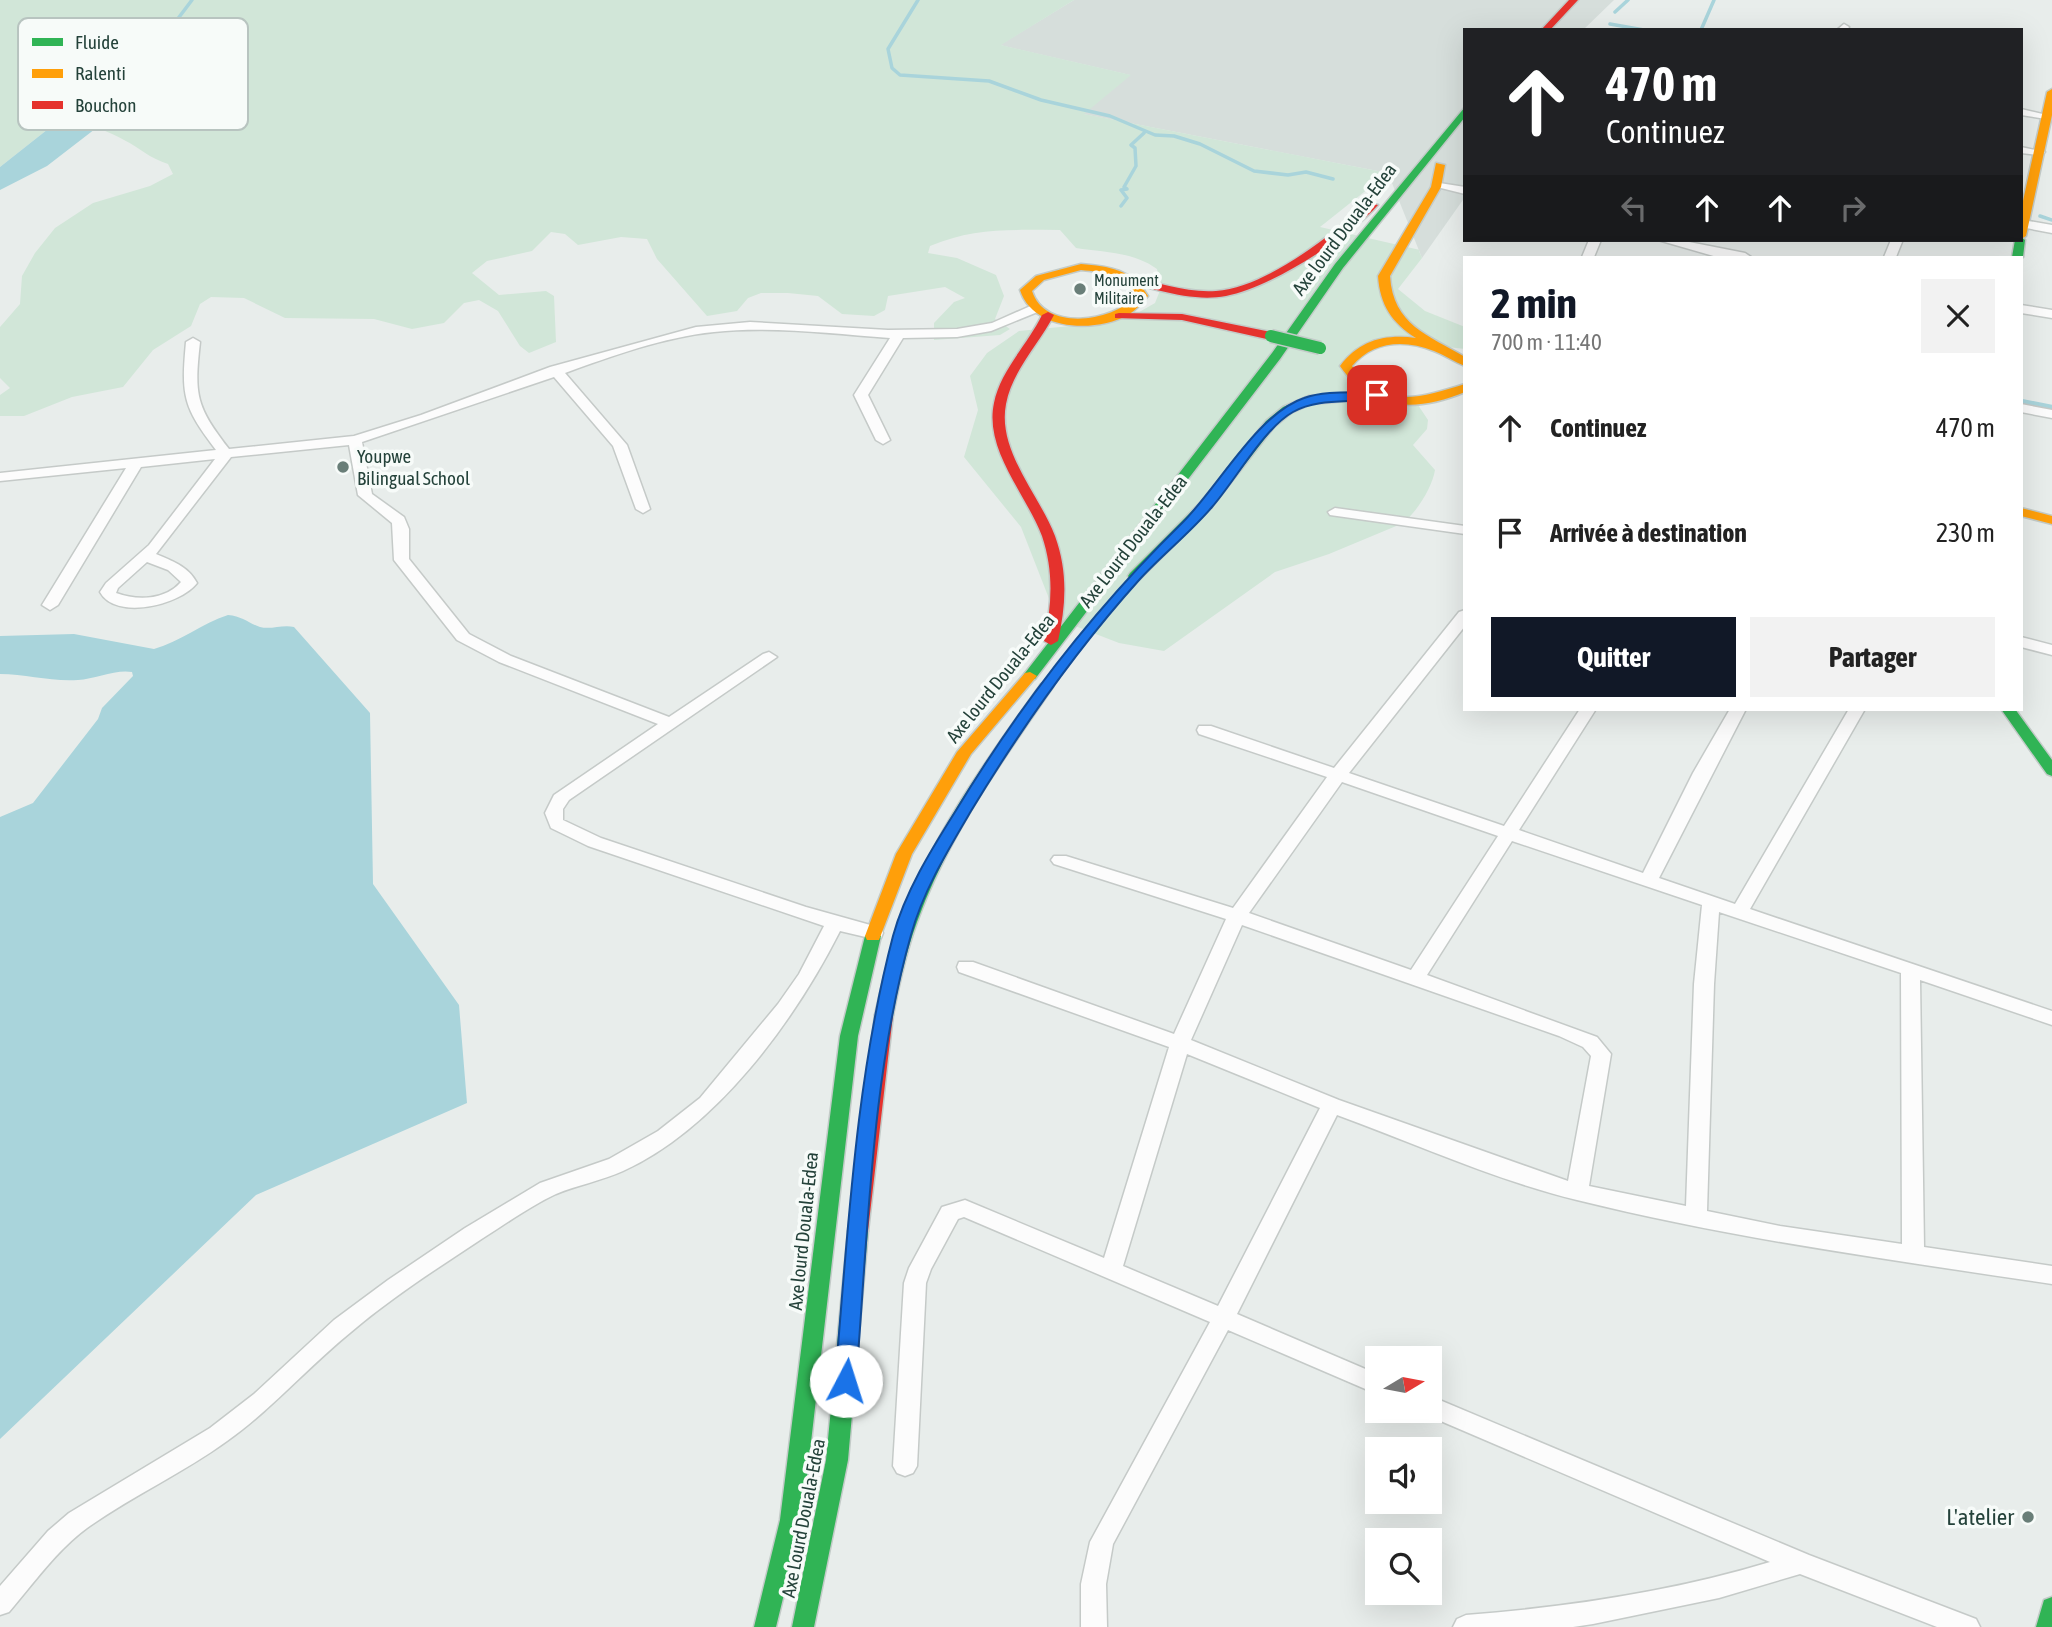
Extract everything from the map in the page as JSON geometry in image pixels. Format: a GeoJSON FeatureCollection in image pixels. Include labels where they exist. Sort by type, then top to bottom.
{"type":"FeatureCollection","features":[{"type":"Feature","properties":{"kind":"main road"},"geometry":{"type":"LineString","coordinates":[[1547,28],[1574,0]]}},
{"type":"Feature","properties":{"kind":"main road"},"geometry":{"type":"LineString","coordinates":[[1562,28],[1590,0]]}},
{"type":"Feature","properties":{"kind":"main road"},"geometry":{"type":"LineString","coordinates":[[2023,229],[2044,148],[2046,116],[2052,92]]}},
{"type":"Feature","properties":{"kind":"main road","name":"Axe lourd Douala-Edea"},"geometry":{"type":"LineString","coordinates":[[765,1627],[791,1520],[847,1049],[874,933],[904,854],[965,752],[1043,661],[1276,356],[1339,266],[1463,112]]}},
{"type":"Feature","properties":{"kind":"main road","name":"Axe Lourd Douala-Edea"},"geometry":{"type":"LineString","coordinates":[[1399,218],[1463,135]]}},
{"type":"Feature","properties":{"kind":"main road"},"geometry":{"type":"LineString","coordinates":[[1422,162],[1365,213],[1299,257],[1228,293],[1177,291],[1131,279],[1117,272],[1081,267],[1045,274],[1033,281],[1027,290],[1027,299],[1041,311],[1083,321],[1119,316],[1182,317],[1332,348],[1394,341],[1438,346]]}},
{"type":"Feature","properties":{"kind":"main road"},"geometry":{"type":"LineString","coordinates":[[1440,165],[1437,184],[1384,276],[1383,290],[1386,304],[1395,317],[1463,361]]}},
{"type":"Feature","properties":{"kind":"main road"},"geometry":{"type":"LineString","coordinates":[[1119,316],[1135,307],[1142,296],[1140,287],[1131,279]]}},
{"type":"Feature","properties":{"kind":"main road"},"geometry":{"type":"LineString","coordinates":[[1142,296],[1182,317]]}},
{"type":"Feature","properties":{"kind":"main road"},"geometry":{"type":"LineString","coordinates":[[1041,311],[1042,330],[1006,384],[998,414],[1000,432],[1010,459],[1053,544],[1060,569],[1062,600],[1058,621],[1043,661]]}},
{"type":"Feature","properties":{"kind":"main road"},"geometry":{"type":"LineString","coordinates":[[1297,360],[1321,326]]}},
{"type":"Feature","properties":{"kind":"main road"},"geometry":{"type":"LineString","coordinates":[[1346,366],[1354,352],[1365,346]]}},
{"type":"Feature","properties":{"kind":"main road"},"geometry":{"type":"LineString","coordinates":[[1332,348],[1346,366],[1349,377],[1360,387],[1377,395],[1416,402],[1461,393]]}},
{"type":"Feature","properties":{"kind":"main road","name":"Axe Lourd Douala-Edea"},"geometry":{"type":"LineString","coordinates":[[1257,414],[1131,581],[1206,505],[1270,424],[1287,410],[1309,400],[1377,395]]}},
{"type":"Feature","properties":{"kind":"main road"},"geometry":{"type":"LineString","coordinates":[[2023,513],[2051,526]]}},
{"type":"Feature","properties":{"kind":"main road"},"geometry":{"type":"LineString","coordinates":[[2023,521],[2051,526]]}},
{"type":"Feature","properties":{"kind":"main road"},"geometry":{"type":"LineString","coordinates":[[2023,527],[2051,526]]}},
{"type":"Feature","properties":{"kind":"main road","name":"Axe Lourd Douala-Edea"},"geometry":{"type":"LineString","coordinates":[[803,1627],[833,1483],[844,1407],[866,1141],[881,1034],[902,933],[933,860],[966,802],[1054,677]]}},
{"type":"Feature","properties":{"kind":"main road"},"geometry":{"type":"LineString","coordinates":[[2009,711],[2052,771]]}},
{"type":"Feature","properties":{"kind":"main road"},"geometry":{"type":"LineString","coordinates":[[2048,1627],[2052,1607]]}},
{"type":"Feature","properties":{"kind":"street"},"geometry":{"type":"LineString","coordinates":[[2023,112],[2046,116]]}},
{"type":"Feature","properties":{"kind":"street"},"geometry":{"type":"LineString","coordinates":[[2023,150],[2044,148]]}},
{"type":"Feature","properties":{"kind":"street"},"geometry":{"type":"LineString","coordinates":[[1437,184],[1463,190]]}},
{"type":"Feature","properties":{"kind":"street"},"geometry":{"type":"LineString","coordinates":[[2023,233],[2052,229]]}},
{"type":"Feature","properties":{"kind":"street"},"geometry":{"type":"LineString","coordinates":[[1672,242],[1724,256]]}},
{"type":"Feature","properties":{"kind":"street"},"geometry":{"type":"LineString","coordinates":[[1890,256],[1896,242]]}},
{"type":"Feature","properties":{"kind":"street"},"geometry":{"type":"LineString","coordinates":[[2023,309],[2052,314]]}},
{"type":"Feature","properties":{"kind":"street"},"geometry":{"type":"LineString","coordinates":[[0,477],[355,440],[411,424],[555,370],[656,341],[714,328],[767,326],[899,334],[981,329],[1041,311]]}},
{"type":"Feature","properties":{"kind":"street"},"geometry":{"type":"LineString","coordinates":[[883,440],[862,395],[899,334]]}},
{"type":"Feature","properties":{"kind":"street"},"geometry":{"type":"LineString","coordinates":[[193,342],[189,399],[194,412],[226,454]]}},
{"type":"Feature","properties":{"kind":"street"},"geometry":{"type":"LineString","coordinates":[[555,370],[620,445],[643,509]]}},
{"type":"Feature","properties":{"kind":"street"},"geometry":{"type":"LineString","coordinates":[[2023,408],[2052,414]]}},
{"type":"Feature","properties":{"kind":"street"},"geometry":{"type":"LineString","coordinates":[[355,440],[365,495],[398,520],[402,530],[399,549],[402,560],[463,637],[505,659],[672,724]]}},
{"type":"Feature","properties":{"kind":"street"},"geometry":{"type":"LineString","coordinates":[[147,556],[182,573],[188,583],[183,592],[160,601],[127,601],[110,596],[111,586],[147,556],[226,454]]}},
{"type":"Feature","properties":{"kind":"street"},"geometry":{"type":"LineString","coordinates":[[50,605],[137,462]]}},
{"type":"Feature","properties":{"kind":"street"},"geometry":{"type":"LineString","coordinates":[[1335,512],[1463,530]]}},
{"type":"Feature","properties":{"kind":"street"},"geometry":{"type":"LineString","coordinates":[[1111,1270],[1181,1043],[1237,916],[1338,775],[1463,618]]}},
{"type":"Feature","properties":{"kind":"street"},"geometry":{"type":"LineString","coordinates":[[2023,643],[2052,650]]}},
{"type":"Feature","properties":{"kind":"street"},"geometry":{"type":"LineString","coordinates":[[769,657],[563,796],[554,809],[557,824],[608,846],[834,924],[874,933]]}},
{"type":"Feature","properties":{"kind":"street"},"geometry":{"type":"LineString","coordinates":[[1415,978],[1587,711]]}},
{"type":"Feature","properties":{"kind":"street"},"geometry":{"type":"LineString","coordinates":[[1648,881],[1702,773],[1737,711]]}},
{"type":"Feature","properties":{"kind":"street"},"geometry":{"type":"LineString","coordinates":[[1739,912],[1856,711]]}},
{"type":"Feature","properties":{"kind":"street"},"geometry":{"type":"LineString","coordinates":[[1205,730],[2052,1018]]}},
{"type":"Feature","properties":{"kind":"street"},"geometry":{"type":"LineString","coordinates":[[1060,860],[1237,916],[1415,978],[1566,1031],[1598,1048],[1601,1054],[1577,1192]]}},
{"type":"Feature","properties":{"kind":"street"},"geometry":{"type":"LineString","coordinates":[[1696,1216],[1704,984],[1711,902]]}},
{"type":"Feature","properties":{"kind":"street"},"geometry":{"type":"LineString","coordinates":[[0,1604],[57,1539],[78,1521],[218,1435],[262,1401],[342,1326],[397,1286],[473,1234],[547,1189],[625,1159],[665,1136],[707,1103],[785,1009],[807,977],[834,924]]}},
{"type":"Feature","properties":{"kind":"street"},"geometry":{"type":"LineString","coordinates":[[966,967],[1181,1043],[1332,1105],[1538,1181],[1577,1192],[1780,1234],[2052,1275]]}},
{"type":"Feature","properties":{"kind":"street"},"geometry":{"type":"LineString","coordinates":[[1910,970],[1913,1256]]}},
{"type":"Feature","properties":{"kind":"street"},"geometry":{"type":"LineString","coordinates":[[1094,1627],[1092,1590],[1102,1542],[1223,1319],[1332,1105]]}},
{"type":"Feature","properties":{"kind":"street"},"geometry":{"type":"LineString","coordinates":[[905,1466],[915,1283],[920,1268],[950,1213],[965,1208],[1365,1379]]}},
{"type":"Feature","properties":{"kind":"street"},"geometry":{"type":"LineString","coordinates":[[1442,1411],[1800,1563],[1967,1627]]}},
{"type":"Feature","properties":{"kind":"street"},"geometry":{"type":"LineString","coordinates":[[1466,1627],[1596,1611],[1758,1577],[1800,1563]]}},
{"type":"Feature","properties":{"kind":"shaded area"},"geometry":{"type":"Polygon","coordinates":[[[1074,0],[1614,0],[1585,28],[1463,28],[1463,200],[1422,258],[1388,173],[1083,114],[1130,75],[1000,45],[1074,0]]]}},
{"type":"Feature","properties":{"kind":"green space"},"geometry":{"type":"Polygon","coordinates":[[[0,0],[1074,0],[1001,45],[1131,75],[1084,114],[1388,173],[1320,227],[1420,250],[1422,258],[1398,289],[1425,311],[1463,326],[1463,349],[1394,341],[1348,359],[1360,387],[1416,402],[1428,420],[1427,429],[1413,445],[1435,470],[1427,492],[1407,520],[1329,554],[1275,572],[1164,651],[1119,643],[1057,619],[1021,527],[964,457],[978,410],[970,376],[987,353],[1019,331],[1091,324],[1134,315],[1155,303],[1161,288],[1157,269],[1148,263],[1118,254],[1076,248],[1060,230],[1010,230],[962,235],[946,240],[930,246],[928,253],[957,258],[996,275],[1004,296],[995,319],[1010,329],[1000,335],[934,340],[934,323],[954,302],[965,298],[945,287],[888,296],[885,310],[874,316],[842,314],[818,296],[761,293],[748,298],[737,311],[707,316],[657,259],[647,239],[621,237],[578,245],[565,234],[551,232],[532,251],[487,261],[472,273],[499,295],[546,291],[554,296],[556,342],[529,353],[520,346],[498,311],[479,300],[464,303],[444,323],[412,329],[374,319],[285,318],[244,298],[211,297],[200,304],[191,326],[153,350],[123,387],[72,397],[24,416],[0,416],[0,395],[10,388],[0,378],[0,327],[20,304],[22,276],[35,253],[55,228],[93,203],[150,186],[173,174],[168,164],[102,130],[248,130],[248,18],[18,18],[18,130],[47,130],[0,167],[0,0]]]}},
{"type":"Feature","properties":{"kind":"water"},"geometry":{"type":"Polygon","coordinates":[[[47,130],[94,130],[47,166],[0,190],[0,167],[47,130]]]}},
{"type":"Feature","properties":{"kind":"water"},"geometry":{"type":"Polygon","coordinates":[[[228,615],[260,627],[294,627],[370,713],[373,884],[459,1005],[467,1103],[256,1195],[0,1439],[0,817],[33,803],[98,719],[102,708],[133,676],[132,672],[119,672],[68,680],[0,674],[0,636],[74,634],[154,649],[228,615]]]}},
{"type":"Feature","properties":{"kind":"waterway"},"geometry":{"type":"LineString","coordinates":[[178,18],[192,0]]}},
{"type":"Feature","properties":{"kind":"waterway"},"geometry":{"type":"LineString","coordinates":[[918,0],[888,49],[892,68],[900,75],[989,81],[1041,100],[1110,116],[1155,135],[1174,136],[1200,144],[1254,171],[1288,175],[1306,172],[1333,179]]}},
{"type":"Feature","properties":{"kind":"waterway"},"geometry":{"type":"LineString","coordinates":[[1615,12],[1628,0]]}},
{"type":"Feature","properties":{"kind":"waterway"},"geometry":{"type":"LineString","coordinates":[[1702,28],[1714,0]]}},
{"type":"Feature","properties":{"kind":"waterway"},"geometry":{"type":"LineString","coordinates":[[1610,24],[1633,28]]}},
{"type":"Feature","properties":{"kind":"waterway"},"geometry":{"type":"LineString","coordinates":[[1121,206],[1127,198],[1121,190],[1127,189],[1124,187],[1136,166],[1135,148],[1131,145],[1144,133]]}},
{"type":"Feature","properties":{"kind":"waterway"},"geometry":{"type":"LineString","coordinates":[[2040,216],[2052,220]]}},
{"type":"Feature","properties":{"kind":"waterway"},"geometry":{"type":"LineString","coordinates":[[2023,401],[2052,407]]}},
{"type":"Feature","properties":{"kind":"traffic: fast"},"geometry":{"type":"LineString","coordinates":[[1030,676],[1276,356],[1339,266],[1463,112]]}},
{"type":"Feature","properties":{"kind":"traffic: fast"},"geometry":{"type":"LineString","coordinates":[[2017,256],[2020,242]]}},
{"type":"Feature","properties":{"kind":"traffic: fast"},"geometry":{"type":"LineString","coordinates":[[1271,336],[1320,348]]}},
{"type":"Feature","properties":{"kind":"traffic: fast"},"geometry":{"type":"LineString","coordinates":[[1135,576],[1206,505],[1270,424],[1287,410],[1309,400],[1377,395]]}},
{"type":"Feature","properties":{"kind":"traffic: fast"},"geometry":{"type":"LineString","coordinates":[[884,1015],[894,967],[925,881],[967,803],[1046,687]]}},
{"type":"Feature","properties":{"kind":"traffic: fast"},"geometry":{"type":"LineString","coordinates":[[2009,711],[2052,771]]}},
{"type":"Feature","properties":{"kind":"traffic: fast"},"geometry":{"type":"LineString","coordinates":[[765,1627],[791,1520],[849,1036],[873,936]]}},
{"type":"Feature","properties":{"kind":"traffic: fast"},"geometry":{"type":"LineString","coordinates":[[803,1627],[837,1460],[858,1231]]}},
{"type":"Feature","properties":{"kind":"traffic: fast"},"geometry":{"type":"LineString","coordinates":[[2047,1627],[2052,1607]]}},
{"type":"Feature","properties":{"kind":"traffic: slow"},"geometry":{"type":"LineString","coordinates":[[2023,227],[2052,92]]}},
{"type":"Feature","properties":{"kind":"traffic: slow"},"geometry":{"type":"LineString","coordinates":[[1438,346],[1399,320],[1388,302],[1384,276],[1436,187],[1440,165]]}},
{"type":"Feature","properties":{"kind":"traffic: slow"},"geometry":{"type":"LineString","coordinates":[[1081,267],[1108,270],[1124,276],[1142,296],[1121,314],[1096,321],[1051,317],[1038,311],[1030,302],[1026,290],[1040,278],[1081,267]]}},
{"type":"Feature","properties":{"kind":"traffic: slow"},"geometry":{"type":"LineString","coordinates":[[1463,361],[1436,347],[1402,340],[1370,345],[1357,353],[1346,366],[1356,381],[1383,398],[1416,401],[1433,399],[1463,389]]}},
{"type":"Feature","properties":{"kind":"traffic: slow"},"geometry":{"type":"LineString","coordinates":[[2023,513],[2052,520]]}},
{"type":"Feature","properties":{"kind":"traffic: slow"},"geometry":{"type":"LineString","coordinates":[[873,936],[904,854],[965,752],[1030,676]]}},
{"type":"Feature","properties":{"kind":"traffic: jam"},"geometry":{"type":"LineString","coordinates":[[1547,28],[1574,0]]}},
{"type":"Feature","properties":{"kind":"traffic: jam"},"geometry":{"type":"LineString","coordinates":[[1131,279],[1202,294],[1226,293],[1243,288],[1303,257],[1373,205]]}},
{"type":"Feature","properties":{"kind":"traffic: jam"},"geometry":{"type":"LineString","coordinates":[[1048,315],[1011,375],[1000,400],[998,414],[1004,446],[1048,535],[1054,554],[1059,594],[1051,641]]}},
{"type":"Feature","properties":{"kind":"traffic: jam"},"geometry":{"type":"LineString","coordinates":[[1119,316],[1182,317],[1271,336]]}},
{"type":"Feature","properties":{"kind":"traffic: jam"},"geometry":{"type":"LineString","coordinates":[[858,1231],[884,1015]]}},
{"type":"Feature","properties":{"kind":"place","name":"Monument Militaire"},"geometry":{"type":"Point","coordinates":[1080,289]}},
{"type":"Feature","properties":{"kind":"place","name":"Youpwe Bilingual School"},"geometry":{"type":"Point","coordinates":[343,467]}},
{"type":"Feature","properties":{"kind":"place","name":"L'atelier"},"geometry":{"type":"Point","coordinates":[2028,1517]}},
{"type":"Feature","properties":{"kind":"route"},"geometry":{"type":"LineString","coordinates":[[846,1381],[866,1141],[881,1034],[902,933],[933,860],[997,755],[1061,667],[1135,576],[1206,505],[1270,424],[1287,410],[1309,400],[1377,395]]}}]}
